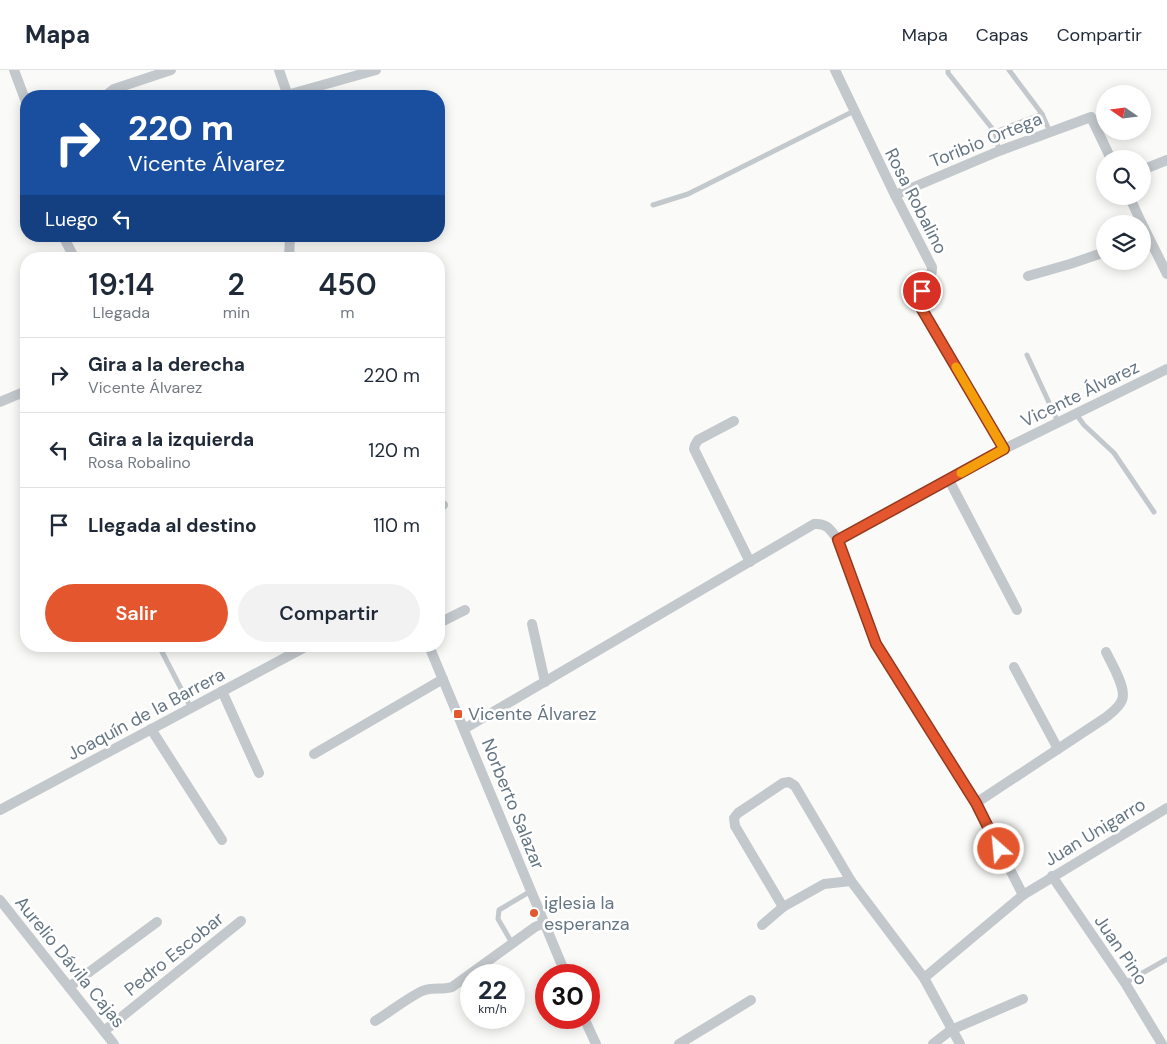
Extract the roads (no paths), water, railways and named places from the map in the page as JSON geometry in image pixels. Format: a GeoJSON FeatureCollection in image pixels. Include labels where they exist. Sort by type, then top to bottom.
{"type":"FeatureCollection","features":[{"type":"Feature","properties":{"kind":"street"},"geometry":{"type":"LineString","coordinates":[[14,70],[22,90]]}},
{"type":"Feature","properties":{"kind":"street"},"geometry":{"type":"LineString","coordinates":[[113,90],[171,70]]}},
{"type":"Feature","properties":{"kind":"street"},"geometry":{"type":"LineString","coordinates":[[279,70],[286,90]]}},
{"type":"Feature","properties":{"kind":"street"},"geometry":{"type":"LineString","coordinates":[[308,90],[376,70]]}},
{"type":"Feature","properties":{"kind":"street","name":"Rosa Robalino"},"geometry":{"type":"LineString","coordinates":[[836,70],[894,196],[932,267],[931,275],[920,300],[920,306],[1004,449]]}},
{"type":"Feature","properties":{"kind":"street","name":"Toribio Ortega"},"geometry":{"type":"LineString","coordinates":[[894,196],[999,151],[1091,118],[1107,150]]}},
{"type":"Feature","properties":{"kind":"street"},"geometry":{"type":"LineString","coordinates":[[1151,166],[1167,160]]}},
{"type":"Feature","properties":{"kind":"street"},"geometry":{"type":"LineString","coordinates":[[1151,247],[1167,274]]}},
{"type":"Feature","properties":{"kind":"street"},"geometry":{"type":"LineString","coordinates":[[1028,276],[1096,255]]}},
{"type":"Feature","properties":{"kind":"street","name":"Vicente Álvarez"},"geometry":{"type":"LineString","coordinates":[[838,540],[1004,449],[1167,369]]}},
{"type":"Feature","properties":{"kind":"street"},"geometry":{"type":"LineString","coordinates":[[0,402],[20,394]]}},
{"type":"Feature","properties":{"kind":"street"},"geometry":{"type":"LineString","coordinates":[[734,421],[698,440],[694,449],[750,562]]}},
{"type":"Feature","properties":{"kind":"street"},"geometry":{"type":"LineString","coordinates":[[949,480],[1017,610]]}},
{"type":"Feature","properties":{"kind":"street"},"geometry":{"type":"LineString","coordinates":[[464,729],[814,524],[822,524],[828,526],[838,540],[876,644],[976,803],[1023,894]]}},
{"type":"Feature","properties":{"kind":"street"},"geometry":{"type":"LineString","coordinates":[[445,620],[466,610]]}},
{"type":"Feature","properties":{"kind":"street"},"geometry":{"type":"LineString","coordinates":[[532,624],[545,682]]}},
{"type":"Feature","properties":{"kind":"street","name":"Joaquín de la Barrera"},"geometry":{"type":"LineString","coordinates":[[0,810],[296,652]]}},
{"type":"Feature","properties":{"kind":"street","name":"Norberto Salazar"},"geometry":{"type":"LineString","coordinates":[[432,652],[561,964]]}},
{"type":"Feature","properties":{"kind":"street"},"geometry":{"type":"LineString","coordinates":[[976,803],[1105,718],[1122,700],[1123,690],[1106,652]]}},
{"type":"Feature","properties":{"kind":"street"},"geometry":{"type":"LineString","coordinates":[[1014,667],[1058,749]]}},
{"type":"Feature","properties":{"kind":"street"},"geometry":{"type":"LineString","coordinates":[[314,754],[443,679]]}},
{"type":"Feature","properties":{"kind":"street"},"geometry":{"type":"LineString","coordinates":[[222,691],[260,773]]}},
{"type":"Feature","properties":{"kind":"street"},"geometry":{"type":"LineString","coordinates":[[151,729],[222,840]]}},
{"type":"Feature","properties":{"kind":"street"},"geometry":{"type":"LineString","coordinates":[[783,907],[735,826],[734,818],[738,813],[783,783],[789,782],[795,786],[851,881],[924,978],[960,1044]]}},
{"type":"Feature","properties":{"kind":"street","name":"Juan Unigarro"},"geometry":{"type":"LineString","coordinates":[[924,978],[1023,894],[1167,808]]}},
{"type":"Feature","properties":{"kind":"street","name":"Juan Pino"},"geometry":{"type":"LineString","coordinates":[[1052,876],[1125,983],[1162,1044]]}},
{"type":"Feature","properties":{"kind":"street"},"geometry":{"type":"LineString","coordinates":[[762,925],[783,907],[824,884],[851,881]]}},
{"type":"Feature","properties":{"kind":"street","name":"Aurelio Dávila Cajas"},"geometry":{"type":"LineString","coordinates":[[0,900],[114,1044]]}},
{"type":"Feature","properties":{"kind":"street"},"geometry":{"type":"LineString","coordinates":[[69,987],[157,922]]}},
{"type":"Feature","properties":{"kind":"street","name":"Pedro Escobar"},"geometry":{"type":"LineString","coordinates":[[104,1031],[242,922]]}},
{"type":"Feature","properties":{"kind":"street"},"geometry":{"type":"LineString","coordinates":[[375,1022],[423,990],[434,988],[445,990],[452,987],[535,927],[544,923]]}},
{"type":"Feature","properties":{"kind":"street"},"geometry":{"type":"LineString","coordinates":[[932,1044],[951,1030],[1023,999]]}},
{"type":"Feature","properties":{"kind":"street"},"geometry":{"type":"LineString","coordinates":[[679,1044],[751,1000]]}},
{"type":"Feature","properties":{"kind":"street"},"geometry":{"type":"LineString","coordinates":[[589,1029],[596,1044]]}},
{"type":"Feature","properties":{"kind":"lane"},"geometry":{"type":"LineString","coordinates":[[948,70],[948,73],[995,132],[999,151]]}},
{"type":"Feature","properties":{"kind":"lane"},"geometry":{"type":"LineString","coordinates":[[1010,70],[1042,114],[1050,132]]}},
{"type":"Feature","properties":{"kind":"lane"},"geometry":{"type":"LineString","coordinates":[[653,205],[688,194],[854,111]]}},
{"type":"Feature","properties":{"kind":"lane"},"geometry":{"type":"LineString","coordinates":[[995,132],[1042,114]]}},
{"type":"Feature","properties":{"kind":"lane"},"geometry":{"type":"LineString","coordinates":[[1026,354],[1058,422]]}},
{"type":"Feature","properties":{"kind":"lane"},"geometry":{"type":"LineString","coordinates":[[1076,414],[1084,425],[1114,453],[1154,512]]}},
{"type":"Feature","properties":{"kind":"lane"},"geometry":{"type":"LineString","coordinates":[[162,652],[190,708]]}},
{"type":"Feature","properties":{"kind":"lane"},"geometry":{"type":"LineString","coordinates":[[512,944],[498,918],[499,910],[531,891]]}},
{"type":"Feature","properties":{"kind":"lane"},"geometry":{"type":"LineString","coordinates":[[1125,983],[1167,959]]}},
{"type":"Feature","properties":{"kind":"place","name":"Vicente Álvarez"},"geometry":{"type":"Point","coordinates":[458,714]}},
{"type":"Feature","properties":{"kind":"place","name":"iglesia la esperanza"},"geometry":{"type":"Point","coordinates":[534,913]}}]}
